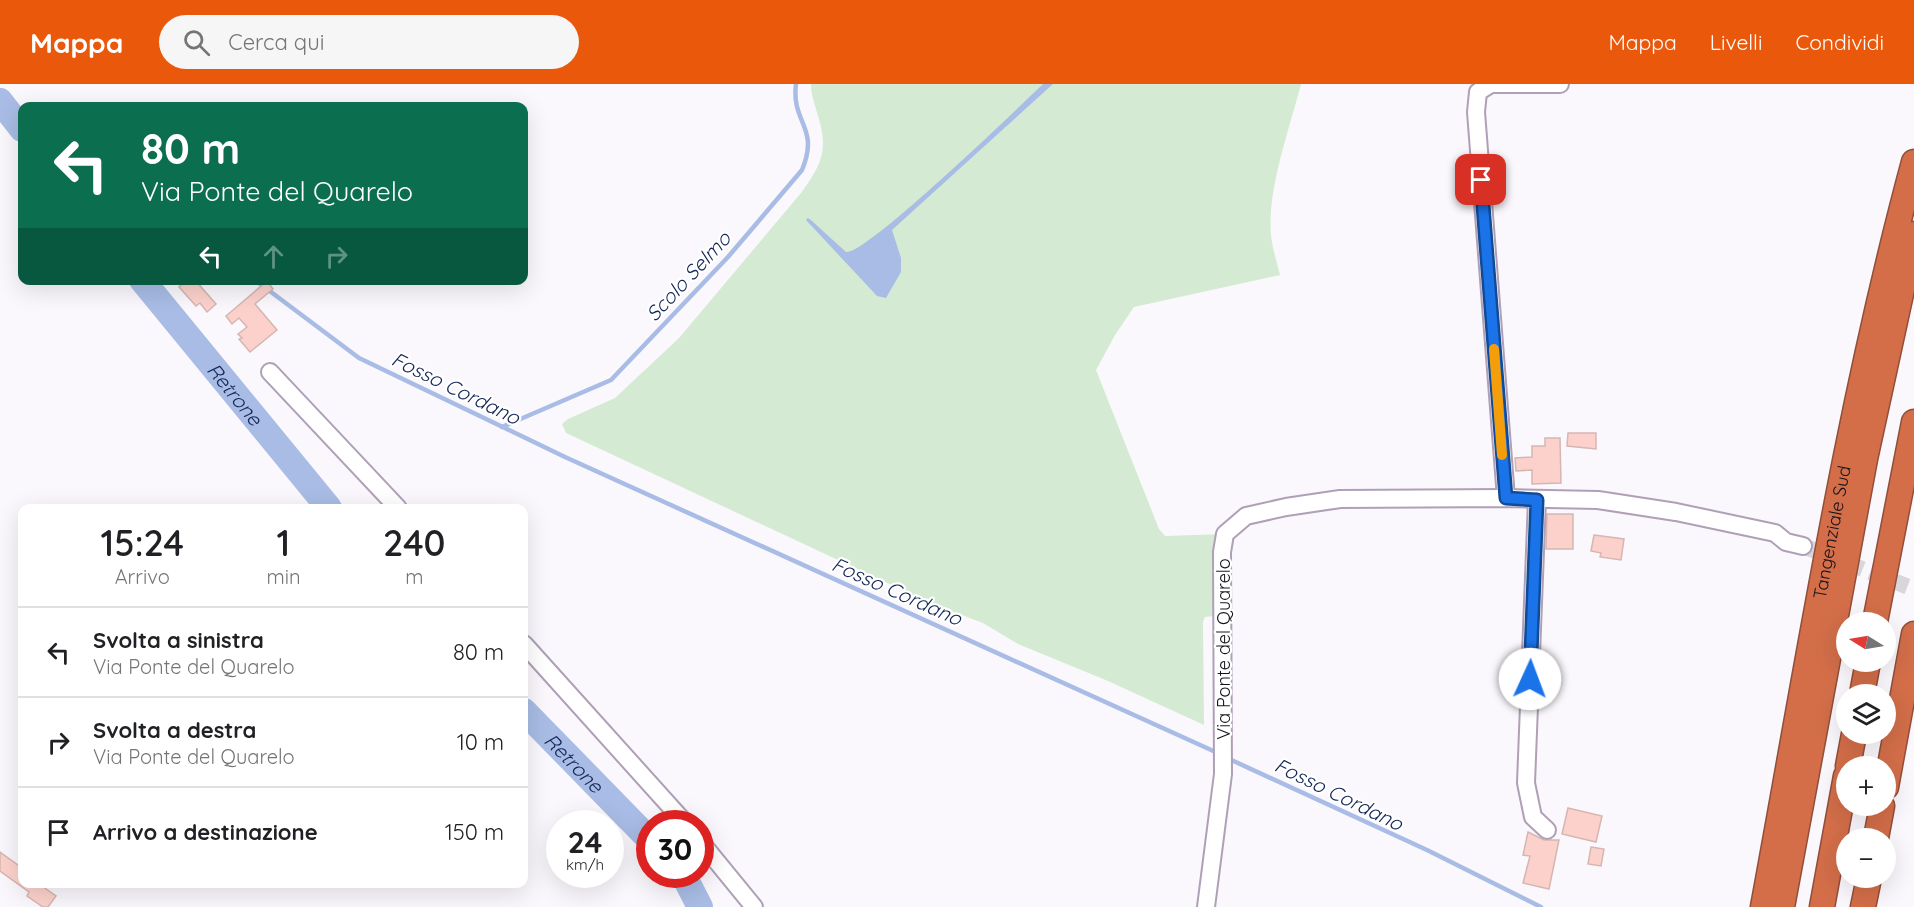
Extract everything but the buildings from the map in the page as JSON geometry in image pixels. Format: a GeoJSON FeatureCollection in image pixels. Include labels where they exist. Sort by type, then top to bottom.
{"type":"FeatureCollection","features":[{"type":"Feature","properties":{"kind":"highway","name":"Tangenziale Sud"},"geometry":{"type":"LineString","coordinates":[[1763,907],[1846,455],[1893,237],[1914,162]]}},
{"type":"Feature","properties":{"kind":"highway","name":"Tangenziale Sud"},"geometry":{"type":"LineString","coordinates":[[1782,907],[1865,459],[1914,234]]}},
{"type":"Feature","properties":{"kind":"highway"},"geometry":{"type":"LineString","coordinates":[[1877,612],[1914,422]]}},
{"type":"Feature","properties":{"kind":"highway"},"geometry":{"type":"LineString","coordinates":[[1892,756],[1914,634]]}},
{"type":"Feature","properties":{"kind":"highway"},"geometry":{"type":"LineString","coordinates":[[1822,907],[1839,816]]}},
{"type":"Feature","properties":{"kind":"highway"},"geometry":{"type":"LineString","coordinates":[[1863,907],[1867,888]]}},
{"type":"Feature","properties":{"kind":"street"},"geometry":{"type":"LineString","coordinates":[[1506,498],[1476,112],[1478,92],[1492,84],[1560,84]]}},
{"type":"Feature","properties":{"kind":"street"},"geometry":{"type":"LineString","coordinates":[[270,372],[394,504]]}},
{"type":"Feature","properties":{"kind":"street","name":"Via Ponte del Quarelo"},"geometry":{"type":"LineString","coordinates":[[1206,907],[1223,774],[1222,552],[1225,534],[1246,516],[1340,499],[1598,500],[1676,512],[1775,533],[1786,542],[1803,546]]}},
{"type":"Feature","properties":{"kind":"street"},"geometry":{"type":"LineString","coordinates":[[1537,500],[1526,783],[1533,817],[1547,830]]}},
{"type":"Feature","properties":{"kind":"street"},"geometry":{"type":"LineString","coordinates":[[528,648],[673,810]]}},
{"type":"Feature","properties":{"kind":"street"},"geometry":{"type":"LineString","coordinates":[[714,858],[754,907]]}},
{"type":"Feature","properties":{"kind":"green space"},"geometry":{"type":"Polygon","coordinates":[[[811,84],[1301,84],[1280,159],[1272,198],[1271,234],[1280,275],[1134,307],[1115,335],[1096,370],[1159,529],[1165,536],[1225,534],[1223,615],[1205,617],[1203,622],[1204,725],[1108,681],[1018,644],[983,623],[930,603],[566,433],[562,424],[568,419],[615,398],[679,338],[801,193],[818,166],[823,148],[811,84]]]}},
{"type":"Feature","properties":{"kind":"water"},"geometry":{"type":"Polygon","coordinates":[[[1043,84],[1053,84],[892,230],[901,258],[901,272],[886,298],[877,296],[806,220],[808,218],[812,221],[846,252],[859,247],[943,178],[1043,84]]]}},
{"type":"Feature","properties":{"kind":"waterway","name":"Scolo Selmo"},"geometry":{"type":"LineString","coordinates":[[502,427],[611,380],[728,257],[802,170],[808,144],[807,134],[797,108],[796,84]]}},
{"type":"Feature","properties":{"kind":"waterway","name":"Retrone"},"geometry":{"type":"LineString","coordinates":[[0,101],[18,124]]}},
{"type":"Feature","properties":{"kind":"waterway","name":"Retrone"},"geometry":{"type":"LineString","coordinates":[[146,285],[326,504]]}},
{"type":"Feature","properties":{"kind":"waterway","name":"Fosso Cordano"},"geometry":{"type":"LineString","coordinates":[[262,285],[359,358],[565,457],[1220,754]]}},
{"type":"Feature","properties":{"kind":"waterway","name":"Retrone"},"geometry":{"type":"LineString","coordinates":[[528,715],[636,826]]}},
{"type":"Feature","properties":{"kind":"waterway","name":"Fosso Cordano"},"geometry":{"type":"LineString","coordinates":[[1227,758],[1427,850],[1541,907]]}},
{"type":"Feature","properties":{"kind":"waterway","name":"Retrone"},"geometry":{"type":"LineString","coordinates":[[690,888],[700,907]]}},
{"type":"Feature","properties":{"kind":"tunnel"},"geometry":{"type":"LineString","coordinates":[[1803,546],[1914,589]]}},
{"type":"Feature","properties":{"kind":"slow traffic"},"geometry":{"type":"LineString","coordinates":[[1494,349],[1502,455]]}},
{"type":"Feature","properties":{"kind":"route"},"geometry":{"type":"LineString","coordinates":[[1481,180],[1506,498],[1537,500],[1530,679]]}}]}
